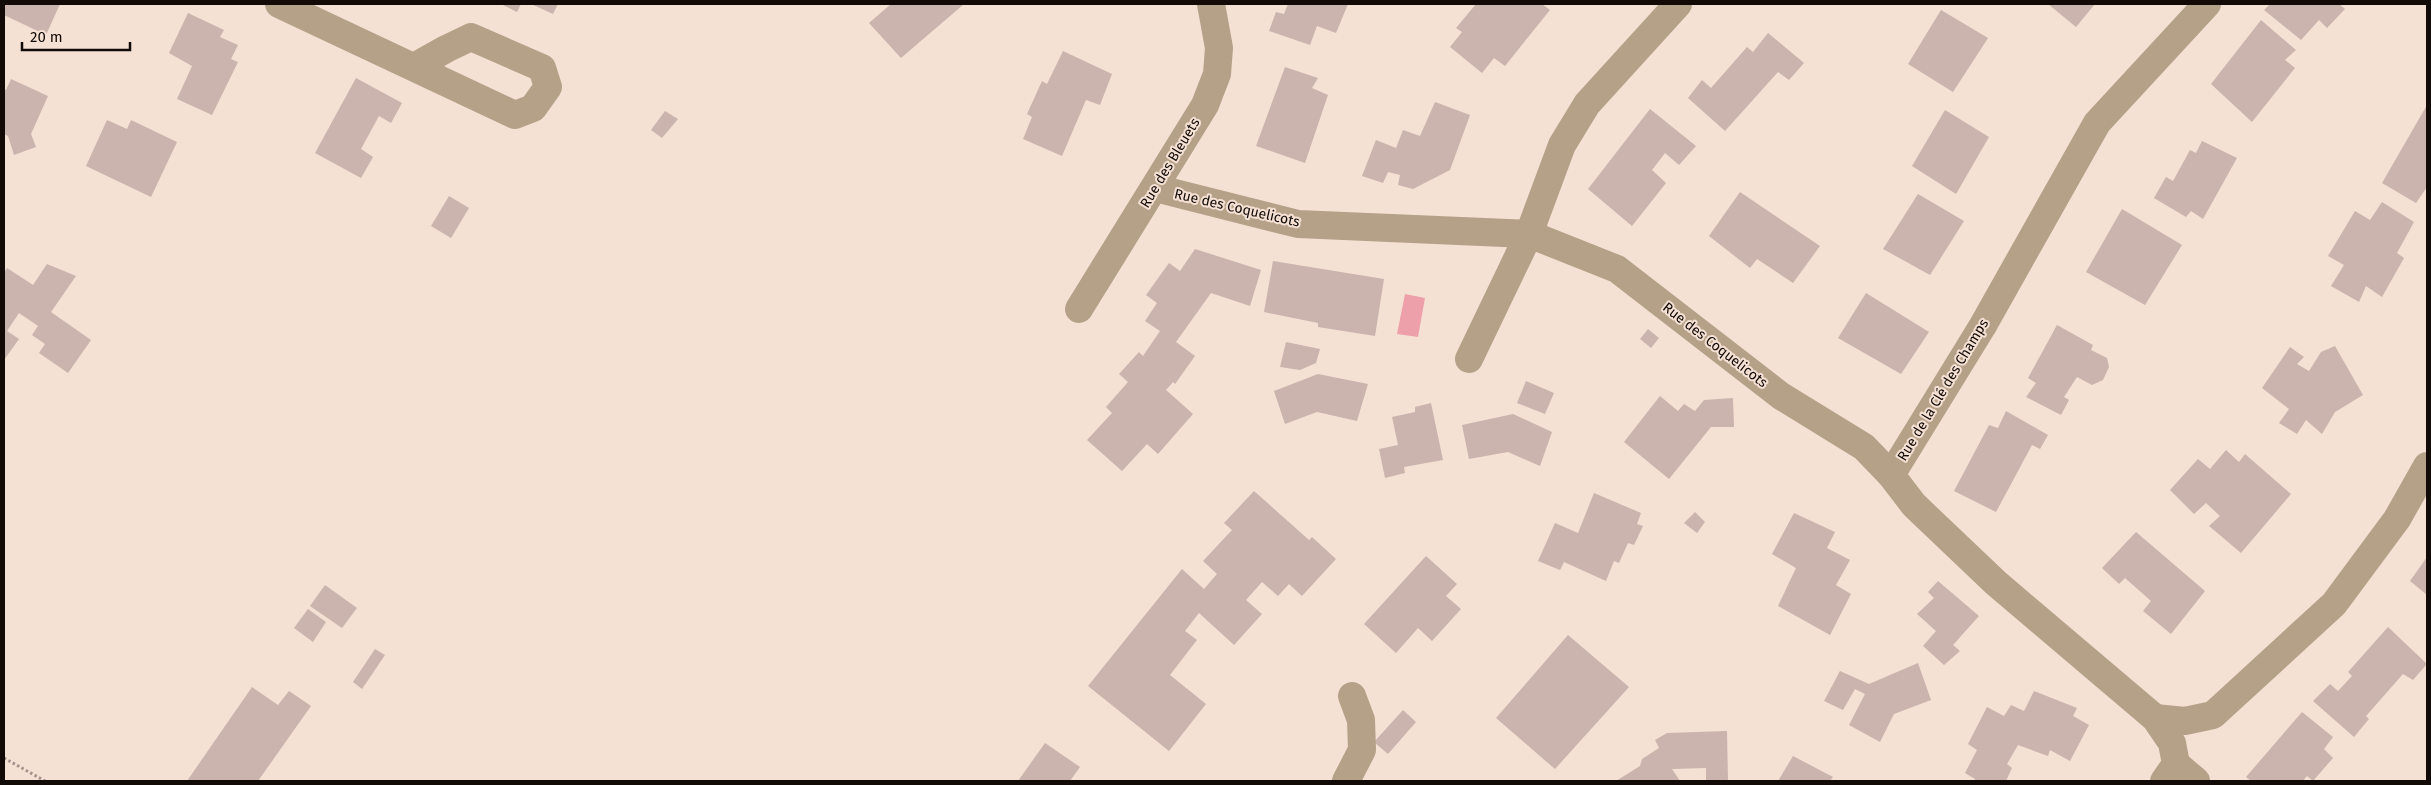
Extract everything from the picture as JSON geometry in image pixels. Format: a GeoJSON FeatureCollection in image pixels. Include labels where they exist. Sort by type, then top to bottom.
{"type":"FeatureCollection","features":[{"type":"Feature","properties":{"kind":"street"},"geometry":{"type":"LineString","coordinates":[[279,4],[414,68]]}},
{"type":"Feature","properties":{"kind":"street","name":"Rue des Bleuets"},"geometry":{"type":"LineString","coordinates":[[1079,308],[1205,105],[1216,74],[1219,48],[1211,4]]}},
{"type":"Feature","properties":{"kind":"street"},"geometry":{"type":"LineString","coordinates":[[1469,359],[1529,234],[1562,145],[1587,104],[1678,4]]}},
{"type":"Feature","properties":{"kind":"street","name":"Rue de la Clé des Champs"},"geometry":{"type":"LineString","coordinates":[[2170,772],[2172,743],[2154,718],[1996,583],[1914,505],[1891,475],[1982,327],[2097,123],[2207,4]]}},
{"type":"Feature","properties":{"kind":"street","name":"Rue des Coquelicots"},"geometry":{"type":"LineString","coordinates":[[1155,188],[1298,224],[1529,234],[1617,269],[1781,396],[1864,447],[1891,475]]}},
{"type":"Feature","properties":{"kind":"street"},"geometry":{"type":"LineString","coordinates":[[2154,718],[2185,721],[2213,715],[2334,604],[2397,519],[2427,466]]}},
{"type":"Feature","properties":{"kind":"street"},"geometry":{"type":"LineString","coordinates":[[1346,781],[1362,750],[1361,720],[1352,696]]}},
{"type":"Feature","properties":{"kind":"street"},"geometry":{"type":"LineString","coordinates":[[2170,772],[2196,781]]}},
{"type":"Feature","properties":{"kind":"path"},"geometry":{"type":"LineString","coordinates":[[4,758],[45,781]]}},
{"type":"Feature","properties":{"kind":"shaded area"},"geometry":{"type":"Polygon","coordinates":[[[1405,294],[1425,298],[1418,337],[1397,334],[1405,294]]]}},
{"type":"Feature","properties":{"kind":"building"},"geometry":{"type":"Polygon","coordinates":[[[4,4],[60,4],[46,35],[4,15],[4,4]]]}},
{"type":"Feature","properties":{"kind":"building"},"geometry":{"type":"Polygon","coordinates":[[[501,4],[521,4],[517,12],[501,4]]]}},
{"type":"Feature","properties":{"kind":"building"},"geometry":{"type":"Polygon","coordinates":[[[531,4],[558,4],[553,14],[531,4]]]}},
{"type":"Feature","properties":{"kind":"building"},"geometry":{"type":"Polygon","coordinates":[[[891,4],[964,4],[901,58],[869,23],[891,4]]]}},
{"type":"Feature","properties":{"kind":"building"},"geometry":{"type":"Polygon","coordinates":[[[1288,4],[1348,4],[1336,33],[1317,26],[1310,45],[1269,31],[1276,12],[1284,14],[1288,4]]]}},
{"type":"Feature","properties":{"kind":"building"},"geometry":{"type":"Polygon","coordinates":[[[1476,4],[1542,4],[1550,10],[1505,66],[1494,58],[1482,73],[1450,47],[1462,32],[1456,28],[1476,4]]]}},
{"type":"Feature","properties":{"kind":"building"},"geometry":{"type":"Polygon","coordinates":[[[2048,4],[2095,4],[2076,27],[2048,4]]]}},
{"type":"Feature","properties":{"kind":"building"},"geometry":{"type":"Polygon","coordinates":[[[2270,4],[2339,4],[2345,9],[2327,28],[2319,20],[2301,40],[2264,10],[2270,4]]]}},
{"type":"Feature","properties":{"kind":"building"},"geometry":{"type":"Polygon","coordinates":[[[1941,10],[1988,38],[1953,92],[1908,64],[1941,10]]]}},
{"type":"Feature","properties":{"kind":"building"},"geometry":{"type":"Polygon","coordinates":[[[188,13],[224,30],[220,37],[238,45],[231,59],[238,62],[212,115],[177,99],[192,66],[169,53],[188,13]]]}},
{"type":"Feature","properties":{"kind":"building"},"geometry":{"type":"Polygon","coordinates":[[[2261,20],[2296,50],[2285,60],[2295,68],[2252,122],[2211,84],[2261,20]]]}},
{"type":"Feature","properties":{"kind":"building"},"geometry":{"type":"Polygon","coordinates":[[[1768,33],[1804,63],[1789,80],[1778,72],[1725,131],[1688,98],[1702,80],[1711,88],[1747,47],[1753,52],[1768,33]]]}},
{"type":"Feature","properties":{"kind":"building"},"geometry":{"type":"Polygon","coordinates":[[[1063,51],[1112,74],[1100,105],[1086,100],[1062,156],[1023,139],[1032,117],[1027,114],[1042,81],[1047,84],[1063,51]]]}},
{"type":"Feature","properties":{"kind":"building"},"geometry":{"type":"Polygon","coordinates":[[[1285,67],[1318,78],[1312,88],[1328,95],[1305,163],[1256,146],[1285,67]]]}},
{"type":"Feature","properties":{"kind":"building"},"geometry":{"type":"Polygon","coordinates":[[[356,78],[402,103],[391,123],[379,116],[361,149],[373,157],[361,178],[315,153],[356,78]]]}},
{"type":"Feature","properties":{"kind":"building"},"geometry":{"type":"Polygon","coordinates":[[[11,79],[48,96],[31,134],[36,147],[14,155],[8,136],[4,134],[4,89],[6,90],[11,79]]]}},
{"type":"Feature","properties":{"kind":"building"},"geometry":{"type":"Polygon","coordinates":[[[1435,102],[1470,115],[1450,170],[1413,189],[1398,185],[1400,175],[1388,172],[1383,183],[1362,176],[1376,140],[1396,148],[1403,130],[1420,136],[1435,102]]]}},
{"type":"Feature","properties":{"kind":"building"},"geometry":{"type":"Polygon","coordinates":[[[2427,105],[2427,187],[2416,203],[2382,183],[2427,105]]]}},
{"type":"Feature","properties":{"kind":"building"},"geometry":{"type":"Polygon","coordinates":[[[1650,109],[1696,146],[1679,165],[1665,153],[1652,170],[1666,183],[1632,226],[1588,189],[1650,109]]]}},
{"type":"Feature","properties":{"kind":"building"},"geometry":{"type":"Polygon","coordinates":[[[1945,110],[1989,137],[1956,194],[1912,166],[1945,110]]]}},
{"type":"Feature","properties":{"kind":"building"},"geometry":{"type":"Polygon","coordinates":[[[665,111],[678,119],[662,138],[651,130],[665,111]]]}},
{"type":"Feature","properties":{"kind":"building"},"geometry":{"type":"Polygon","coordinates":[[[107,120],[127,129],[131,120],[177,142],[151,197],[86,166],[107,120]]]}},
{"type":"Feature","properties":{"kind":"building"},"geometry":{"type":"Polygon","coordinates":[[[2202,141],[2237,158],[2203,219],[2191,211],[2186,217],[2154,198],[2166,177],[2173,181],[2190,150],[2196,153],[2202,141]]]}},
{"type":"Feature","properties":{"kind":"building"},"geometry":{"type":"Polygon","coordinates":[[[1740,192],[1820,246],[1793,283],[1757,259],[1750,268],[1709,236],[1740,192]]]}},
{"type":"Feature","properties":{"kind":"building"},"geometry":{"type":"Polygon","coordinates":[[[1918,194],[1964,221],[1930,275],[1883,249],[1918,194]]]}},
{"type":"Feature","properties":{"kind":"building"},"geometry":{"type":"Polygon","coordinates":[[[449,196],[469,208],[451,238],[431,226],[449,196]]]}},
{"type":"Feature","properties":{"kind":"building"},"geometry":{"type":"Polygon","coordinates":[[[2382,202],[2414,222],[2397,253],[2404,258],[2382,297],[2366,286],[2359,302],[2331,286],[2344,265],[2328,256],[2355,211],[2370,220],[2382,202]]]}},
{"type":"Feature","properties":{"kind":"building"},"geometry":{"type":"Polygon","coordinates":[[[2122,209],[2182,245],[2145,305],[2086,272],[2122,209]]]}},
{"type":"Feature","properties":{"kind":"building"},"geometry":{"type":"Polygon","coordinates":[[[1195,249],[1261,270],[1250,306],[1211,293],[1176,342],[1195,356],[1175,384],[1173,382],[1166,390],[1193,414],[1158,454],[1147,444],[1122,471],[1087,440],[1112,413],[1106,407],[1128,382],[1119,374],[1139,352],[1143,356],[1160,331],[1145,321],[1157,303],[1146,295],[1169,263],[1180,271],[1195,249]]]}},
{"type":"Feature","properties":{"kind":"building"},"geometry":{"type":"Polygon","coordinates":[[[1273,261],[1384,279],[1375,336],[1318,327],[1318,323],[1264,312],[1273,261]]]}},
{"type":"Feature","properties":{"kind":"building"},"geometry":{"type":"Polygon","coordinates":[[[47,264],[76,276],[51,312],[91,340],[68,373],[39,353],[45,344],[32,335],[38,326],[19,313],[7,331],[19,339],[4,360],[4,273],[7,268],[33,285],[47,264]]]}},
{"type":"Feature","properties":{"kind":"building"},"geometry":{"type":"Polygon","coordinates":[[[1866,293],[1929,332],[1901,374],[1838,338],[1866,293]]]}},
{"type":"Feature","properties":{"kind":"building"},"geometry":{"type":"Polygon","coordinates":[[[2057,325],[2093,345],[2091,350],[2107,358],[2109,367],[2103,380],[2092,385],[2077,377],[2064,397],[2069,400],[2061,415],[2026,397],[2036,383],[2028,378],[2057,325]]]}},
{"type":"Feature","properties":{"kind":"building"},"geometry":{"type":"Polygon","coordinates":[[[1648,329],[1659,338],[1651,348],[1640,339],[1648,329]]]}},
{"type":"Feature","properties":{"kind":"building"},"geometry":{"type":"Polygon","coordinates":[[[1286,342],[1320,349],[1316,363],[1300,370],[1280,367],[1286,342]]]}},
{"type":"Feature","properties":{"kind":"building"},"geometry":{"type":"Polygon","coordinates":[[[2335,346],[2363,395],[2335,412],[2322,434],[2306,420],[2297,434],[2279,423],[2289,409],[2262,388],[2290,347],[2304,357],[2297,364],[2309,371],[2321,352],[2335,346]]]}},
{"type":"Feature","properties":{"kind":"building"},"geometry":{"type":"Polygon","coordinates":[[[1318,374],[1368,384],[1357,421],[1317,412],[1285,424],[1274,391],[1318,374]]]}},
{"type":"Feature","properties":{"kind":"building"},"geometry":{"type":"Polygon","coordinates":[[[1526,381],[1554,393],[1545,414],[1517,403],[1526,381]]]}},
{"type":"Feature","properties":{"kind":"building"},"geometry":{"type":"Polygon","coordinates":[[[1660,396],[1678,411],[1684,404],[1695,411],[1704,400],[1733,398],[1734,427],[1711,427],[1669,479],[1624,442],[1660,396]]]}},
{"type":"Feature","properties":{"kind":"building"},"geometry":{"type":"Polygon","coordinates":[[[1431,403],[1443,460],[1404,467],[1405,473],[1385,478],[1379,449],[1398,445],[1392,417],[1415,412],[1415,407],[1431,403]]]}},
{"type":"Feature","properties":{"kind":"building"},"geometry":{"type":"Polygon","coordinates":[[[2006,411],[2048,435],[2040,449],[2032,445],[1996,512],[1954,491],[1989,425],[1998,428],[2006,411]]]}},
{"type":"Feature","properties":{"kind":"building"},"geometry":{"type":"Polygon","coordinates":[[[1513,414],[1552,432],[1540,466],[1508,452],[1469,459],[1462,425],[1513,414]]]}},
{"type":"Feature","properties":{"kind":"building"},"geometry":{"type":"Polygon","coordinates":[[[2226,450],[2239,462],[2245,454],[2291,494],[2241,553],[2209,526],[2220,516],[2206,503],[2194,514],[2170,490],[2198,459],[2210,469],[2226,450]]]}},
{"type":"Feature","properties":{"kind":"building"},"geometry":{"type":"Polygon","coordinates":[[[1254,491],[1309,540],[1312,537],[1336,559],[1302,596],[1289,584],[1278,596],[1262,582],[1246,600],[1262,614],[1234,645],[1199,613],[1185,631],[1197,640],[1170,675],[1206,704],[1169,751],[1088,686],[1182,569],[1204,589],[1217,574],[1203,561],[1232,530],[1224,523],[1254,491]]]}},
{"type":"Feature","properties":{"kind":"building"},"geometry":{"type":"Polygon","coordinates":[[[1594,493],[1641,513],[1637,524],[1643,526],[1634,545],[1628,543],[1619,563],[1614,561],[1606,581],[1564,562],[1560,570],[1538,561],[1555,523],[1578,533],[1594,493]]]}},
{"type":"Feature","properties":{"kind":"building"},"geometry":{"type":"Polygon","coordinates":[[[1695,512],[1705,522],[1697,533],[1684,523],[1695,512]]]}},
{"type":"Feature","properties":{"kind":"building"},"geometry":{"type":"Polygon","coordinates":[[[1794,513],[1835,532],[1827,548],[1850,560],[1836,585],[1851,594],[1830,635],[1778,606],[1796,568],[1772,554],[1794,513]]]}},
{"type":"Feature","properties":{"kind":"building"},"geometry":{"type":"Polygon","coordinates":[[[2136,532],[2205,591],[2171,634],[2143,611],[2151,601],[2125,578],[2119,584],[2102,568],[2136,532]]]}},
{"type":"Feature","properties":{"kind":"building"},"geometry":{"type":"Polygon","coordinates":[[[1426,556],[1457,584],[1446,596],[1461,609],[1432,641],[1418,628],[1396,653],[1364,624],[1426,556]]]}},
{"type":"Feature","properties":{"kind":"building"},"geometry":{"type":"Polygon","coordinates":[[[2427,557],[2427,595],[2410,581],[2427,557]]]}},
{"type":"Feature","properties":{"kind":"building"},"geometry":{"type":"Polygon","coordinates":[[[1938,581],[1979,616],[1953,645],[1960,651],[1944,665],[1923,646],[1936,631],[1917,614],[1934,598],[1928,592],[1938,581]]]}},
{"type":"Feature","properties":{"kind":"building"},"geometry":{"type":"Polygon","coordinates":[[[325,585],[357,608],[342,628],[310,606],[325,585]]]}},
{"type":"Feature","properties":{"kind":"building"},"geometry":{"type":"Polygon","coordinates":[[[308,609],[326,622],[313,642],[294,628],[308,609]]]}},
{"type":"Feature","properties":{"kind":"building"},"geometry":{"type":"Polygon","coordinates":[[[2388,627],[2427,664],[2413,680],[2403,674],[2366,716],[2369,719],[2354,737],[2313,701],[2330,684],[2338,691],[2352,676],[2348,672],[2388,627]]]}},
{"type":"Feature","properties":{"kind":"building"},"geometry":{"type":"Polygon","coordinates":[[[1568,635],[1629,687],[1555,769],[1496,718],[1568,635]]]}},
{"type":"Feature","properties":{"kind":"building"},"geometry":{"type":"Polygon","coordinates":[[[375,649],[385,655],[362,689],[353,682],[375,649]]]}},
{"type":"Feature","properties":{"kind":"building"},"geometry":{"type":"Polygon","coordinates":[[[1918,663],[1931,700],[1894,714],[1880,742],[1849,725],[1865,694],[1855,689],[1843,710],[1824,701],[1840,671],[1869,684],[1918,663]]]}},
{"type":"Feature","properties":{"kind":"building"},"geometry":{"type":"Polygon","coordinates":[[[252,687],[278,705],[289,691],[311,706],[258,781],[187,781],[252,687]]]}},
{"type":"Feature","properties":{"kind":"building"},"geometry":{"type":"Polygon","coordinates":[[[2034,691],[2077,708],[2073,716],[2089,725],[2070,761],[2050,750],[2048,756],[2018,745],[2007,764],[2012,768],[2006,781],[1974,781],[1975,779],[1965,773],[1977,750],[1968,744],[1987,707],[2004,716],[2011,705],[2024,711],[2034,691]]]}},
{"type":"Feature","properties":{"kind":"building"},"geometry":{"type":"Polygon","coordinates":[[[1403,710],[1416,722],[1388,754],[1374,742],[1403,710]]]}},
{"type":"Feature","properties":{"kind":"building"},"geometry":{"type":"Polygon","coordinates":[[[2302,712],[2333,737],[2324,749],[2333,758],[2313,781],[2307,776],[2303,781],[2251,781],[2246,777],[2302,712]]]}},
{"type":"Feature","properties":{"kind":"building"},"geometry":{"type":"Polygon","coordinates":[[[1727,731],[1728,781],[1706,781],[1706,768],[1672,769],[1680,781],[1616,781],[1640,766],[1642,759],[1659,748],[1655,740],[1667,733],[1727,731]]]}},
{"type":"Feature","properties":{"kind":"building"},"geometry":{"type":"Polygon","coordinates":[[[1045,743],[1080,767],[1070,781],[1018,781],[1045,743]]]}},
{"type":"Feature","properties":{"kind":"building"},"geometry":{"type":"Polygon","coordinates":[[[1793,756],[1833,777],[1830,781],[1778,781],[1793,756]]]}}]}
